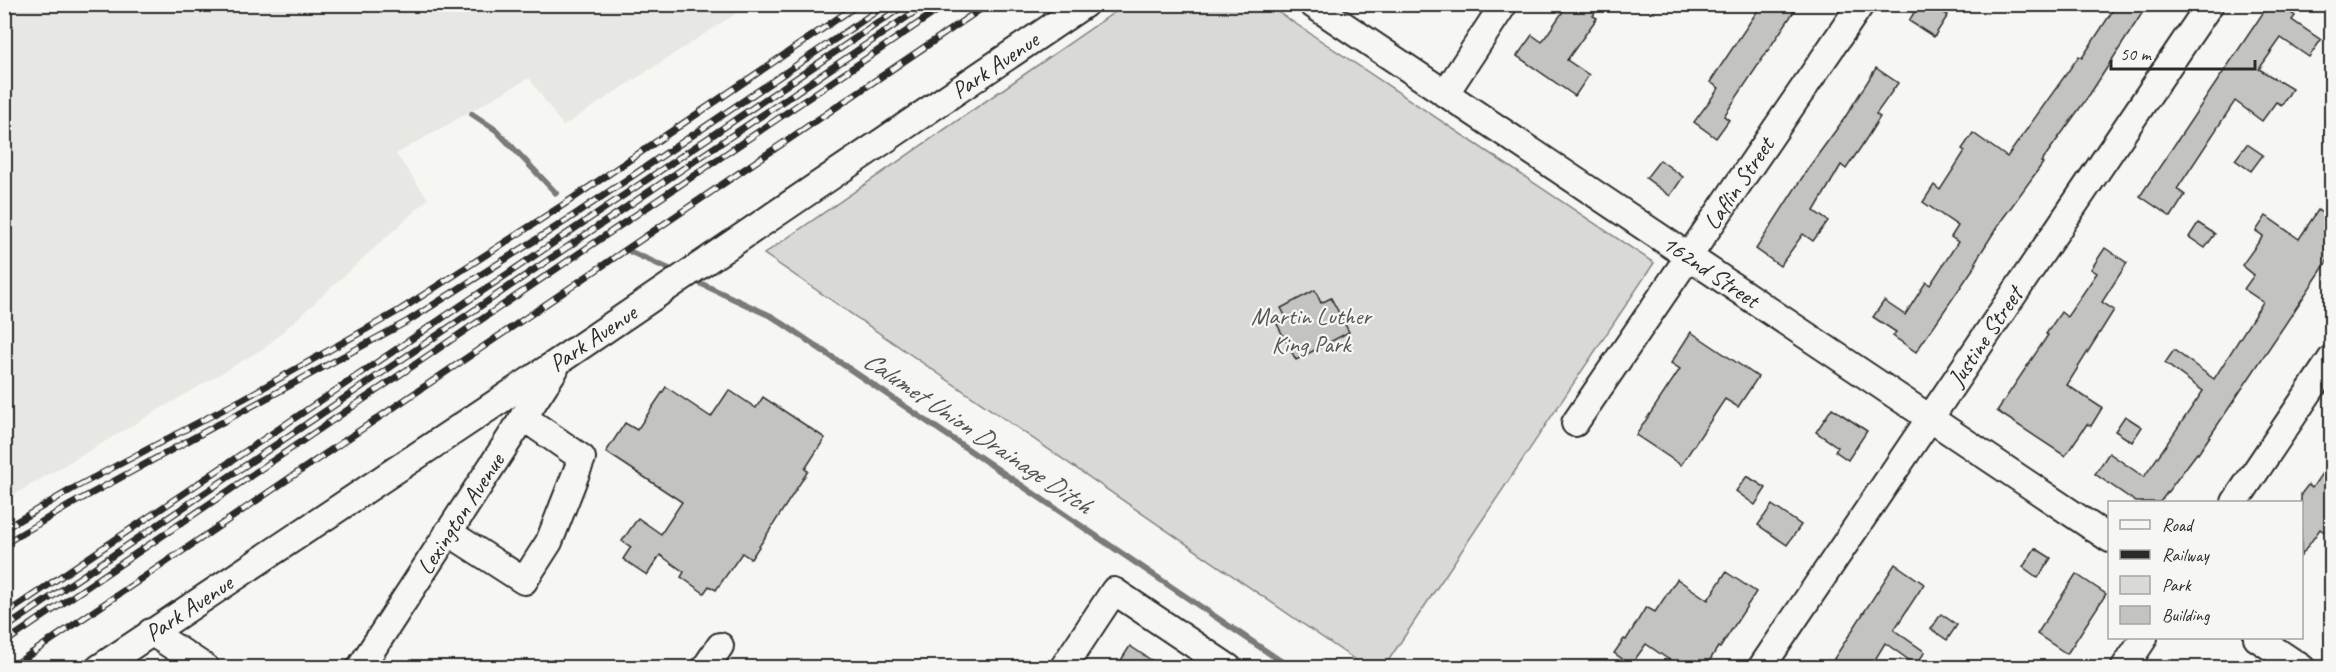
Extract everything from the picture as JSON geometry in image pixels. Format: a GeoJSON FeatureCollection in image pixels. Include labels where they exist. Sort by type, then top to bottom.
{"type":"FeatureCollection","features":[{"type":"Feature","properties":{"kind":"street","name":"Park Avenue"},"geometry":{"type":"LineString","coordinates":[[99,668],[562,359],[1084,4]]}},
{"type":"Feature","properties":{"kind":"street","name":"162nd Street"},"geometry":{"type":"LineString","coordinates":[[1311,4],[2108,538]]}},
{"type":"Feature","properties":{"kind":"street"},"geometry":{"type":"LineString","coordinates":[[1445,94],[1504,4]]}},
{"type":"Feature","properties":{"kind":"street","name":"Laflin Street"},"geometry":{"type":"LineString","coordinates":[[1575,423],[1861,4]]}},
{"type":"Feature","properties":{"kind":"street","name":"Justine Street"},"geometry":{"type":"LineString","coordinates":[[1761,668],[2210,4]]}},
{"type":"Feature","properties":{"kind":"street"},"geometry":{"type":"LineString","coordinates":[[2236,501],[2331,357]]}},
{"type":"Feature","properties":{"kind":"street","name":"Lexington Avenue"},"geometry":{"type":"LineString","coordinates":[[360,668],[562,359]]}},
{"type":"Feature","properties":{"kind":"street"},"geometry":{"type":"LineString","coordinates":[[448,532],[524,581],[549,542],[582,458],[524,417]]}},
{"type":"Feature","properties":{"kind":"street"},"geometry":{"type":"LineString","coordinates":[[1063,668],[1114,591],[1229,668]]}},
{"type":"Feature","properties":{"kind":"street"},"geometry":{"type":"LineString","coordinates":[[151,632],[200,666]]}},
{"type":"Feature","properties":{"kind":"street"},"geometry":{"type":"LineString","coordinates":[[2124,668],[2143,639]]}},
{"type":"Feature","properties":{"kind":"street"},"geometry":{"type":"LineString","coordinates":[[2258,639],[2302,668]]}},
{"type":"Feature","properties":{"kind":"street"},"geometry":{"type":"LineString","coordinates":[[705,668],[720,646]]}},
{"type":"Feature","properties":{"kind":"shaded area"},"geometry":{"type":"Polygon","coordinates":[[[4,5],[749,5],[563,126],[529,78],[396,154],[428,199],[266,347],[5,500],[4,5]]]}},
{"type":"Feature","properties":{"kind":"green space","name":"Martin Luther King Park"},"geometry":{"type":"Polygon","coordinates":[[[1266,4],[1654,263],[1384,667],[1367,668],[764,254],[1125,5],[1266,4]]]}},
{"type":"Feature","properties":{"kind":"building"},"geometry":{"type":"Polygon","coordinates":[[[1568,4],[1600,4],[1593,16],[1597,18],[1567,60],[1589,75],[1575,96],[1517,56],[1532,35],[1542,42],[1568,4]]]}},
{"type":"Feature","properties":{"kind":"building"},"geometry":{"type":"Polygon","coordinates":[[[1762,4],[1799,4],[1724,116],[1729,120],[1716,138],[1694,122],[1719,88],[1710,82],[1762,4]]]}},
{"type":"Feature","properties":{"kind":"building"},"geometry":{"type":"Polygon","coordinates":[[[1919,4],[1950,4],[1944,13],[1948,15],[1934,37],[1909,21],[1919,4]]]}},
{"type":"Feature","properties":{"kind":"building"},"geometry":{"type":"Polygon","coordinates":[[[2117,4],[2148,4],[2090,94],[2001,221],[1975,262],[1977,263],[1916,352],[1893,336],[1896,332],[1873,317],[1884,301],[1905,315],[1926,282],[1930,285],[1958,242],[1951,237],[1958,226],[1923,202],[1934,185],[1940,190],[1965,151],[1962,149],[1973,133],[2007,157],[2079,56],[2082,58],[2117,4]]]}},
{"type":"Feature","properties":{"kind":"building"},"geometry":{"type":"Polygon","coordinates":[[[2269,4],[2278,4],[2295,16],[2292,20],[2321,40],[2309,57],[2281,38],[2259,69],[2292,89],[2282,105],[2276,102],[2262,121],[2235,101],[2177,189],[2185,195],[2171,217],[2140,196],[2269,4]]]}},
{"type":"Feature","properties":{"kind":"building"},"geometry":{"type":"Polygon","coordinates":[[[1876,68],[1898,83],[1876,114],[1880,117],[1861,147],[1846,169],[1841,165],[1814,211],[1828,221],[1813,241],[1803,234],[1780,266],[1756,249],[1876,68]]]}},
{"type":"Feature","properties":{"kind":"building"},"geometry":{"type":"Polygon","coordinates":[[[2247,144],[2263,155],[2251,171],[2235,160],[2247,144]]]}},
{"type":"Feature","properties":{"kind":"building"},"geometry":{"type":"Polygon","coordinates":[[[1660,160],[1683,177],[1670,196],[1646,178],[1660,160]]]}},
{"type":"Feature","properties":{"kind":"building"},"geometry":{"type":"Polygon","coordinates":[[[2331,199],[2331,256],[2198,454],[2161,501],[2135,501],[2095,474],[2109,453],[2144,477],[2203,391],[2165,363],[2174,350],[2214,379],[2263,302],[2244,289],[2254,275],[2242,265],[2263,236],[2256,231],[2266,216],[2299,239],[2318,210],[2322,213],[2331,199]]]}},
{"type":"Feature","properties":{"kind":"building"},"geometry":{"type":"Polygon","coordinates":[[[2198,223],[2215,234],[2205,248],[2189,237],[2198,223]]]}},
{"type":"Feature","properties":{"kind":"building"},"geometry":{"type":"Polygon","coordinates":[[[2105,248],[2127,263],[2102,302],[2114,310],[2067,385],[2102,408],[2091,426],[2087,424],[2065,456],[1997,411],[2061,312],[2067,317],[2097,273],[2091,269],[2105,248]]]}},
{"type":"Feature","properties":{"kind":"building"},"geometry":{"type":"Polygon","coordinates":[[[1315,290],[1321,303],[1331,298],[1349,332],[1296,360],[1277,324],[1287,319],[1281,308],[1315,290]]]}},
{"type":"Feature","properties":{"kind":"building"},"geometry":{"type":"Polygon","coordinates":[[[1691,332],[1758,377],[1738,407],[1725,399],[1681,465],[1636,435],[1680,369],[1671,363],[1691,332]]]}},
{"type":"Feature","properties":{"kind":"building"},"geometry":{"type":"Polygon","coordinates":[[[666,387],[711,417],[729,390],[756,408],[763,397],[825,438],[805,469],[808,471],[751,559],[742,553],[716,590],[709,586],[704,593],[681,577],[684,572],[660,555],[647,575],[623,559],[631,547],[622,541],[638,518],[661,534],[682,502],[606,452],[625,423],[637,430],[666,387]]]}},
{"type":"Feature","properties":{"kind":"building"},"geometry":{"type":"Polygon","coordinates":[[[1832,408],[1867,431],[1848,460],[1835,451],[1838,447],[1816,432],[1832,408]]]}},
{"type":"Feature","properties":{"kind":"building"},"geometry":{"type":"Polygon","coordinates":[[[2125,416],[2142,427],[2132,442],[2115,431],[2125,416]]]}},
{"type":"Feature","properties":{"kind":"building"},"geometry":{"type":"Polygon","coordinates":[[[2331,460],[2331,537],[2320,529],[2303,553],[2301,494],[2308,485],[2312,488],[2331,460]]]}},
{"type":"Feature","properties":{"kind":"building"},"geometry":{"type":"Polygon","coordinates":[[[1747,476],[1766,488],[1755,505],[1736,491],[1747,476]]]}},
{"type":"Feature","properties":{"kind":"building"},"geometry":{"type":"Polygon","coordinates":[[[1772,505],[1801,525],[1787,545],[1758,525],[1772,505]]]}},
{"type":"Feature","properties":{"kind":"building"},"geometry":{"type":"Polygon","coordinates":[[[2035,548],[2051,558],[2038,578],[2023,567],[2035,548]]]}},
{"type":"Feature","properties":{"kind":"building"},"geometry":{"type":"Polygon","coordinates":[[[1895,564],[1924,584],[1894,630],[1925,652],[1916,665],[1885,643],[1870,668],[1828,668],[1895,564]]]}},
{"type":"Feature","properties":{"kind":"building"},"geometry":{"type":"Polygon","coordinates":[[[1726,572],[1756,592],[1705,668],[1681,668],[1646,644],[1631,665],[1614,653],[1624,639],[1626,640],[1646,607],[1655,612],[1677,579],[1708,600],[1726,572]]]}},
{"type":"Feature","properties":{"kind":"building"},"geometry":{"type":"Polygon","coordinates":[[[2076,574],[2106,594],[2067,654],[2037,634],[2076,574]]]}},
{"type":"Feature","properties":{"kind":"building"},"geometry":{"type":"Polygon","coordinates":[[[1941,614],[1957,625],[1947,640],[1931,629],[1941,614]]]}},
{"type":"Feature","properties":{"kind":"building"},"geometry":{"type":"Polygon","coordinates":[[[1130,646],[1163,668],[1116,668],[1130,646]]]}},
{"type":"Feature","properties":{"kind":"waterway","name":"Calumet Union Drainage Ditch"},"geometry":{"type":"LineString","coordinates":[[472,114],[496,130],[556,193]]}},
{"type":"Feature","properties":{"kind":"waterway","name":"Calumet Union Drainage Ditch"},"geometry":{"type":"LineString","coordinates":[[631,252],[676,272]]}},
{"type":"Feature","properties":{"kind":"waterway","name":"Calumet Union Drainage Ditch"},"geometry":{"type":"LineString","coordinates":[[691,279],[773,317],[1291,668]]}},
{"type":"Feature","properties":{"kind":"railway"},"geometry":{"type":"LineString","coordinates":[[4,529],[74,488],[243,399],[400,310],[563,205],[859,4]]}},
{"type":"Feature","properties":{"kind":"railway"},"geometry":{"type":"LineString","coordinates":[[4,544],[72,504],[408,321],[567,220],[887,4]]}},
{"type":"Feature","properties":{"kind":"railway"},"geometry":{"type":"LineString","coordinates":[[4,615],[906,4]]}},
{"type":"Feature","properties":{"kind":"railway"},"geometry":{"type":"LineString","coordinates":[[4,629],[926,4]]}},
{"type":"Feature","properties":{"kind":"railway"},"geometry":{"type":"LineString","coordinates":[[4,643],[947,4]]}},
{"type":"Feature","properties":{"kind":"railway"},"geometry":{"type":"LineString","coordinates":[[10,668],[988,4]]}}]}
